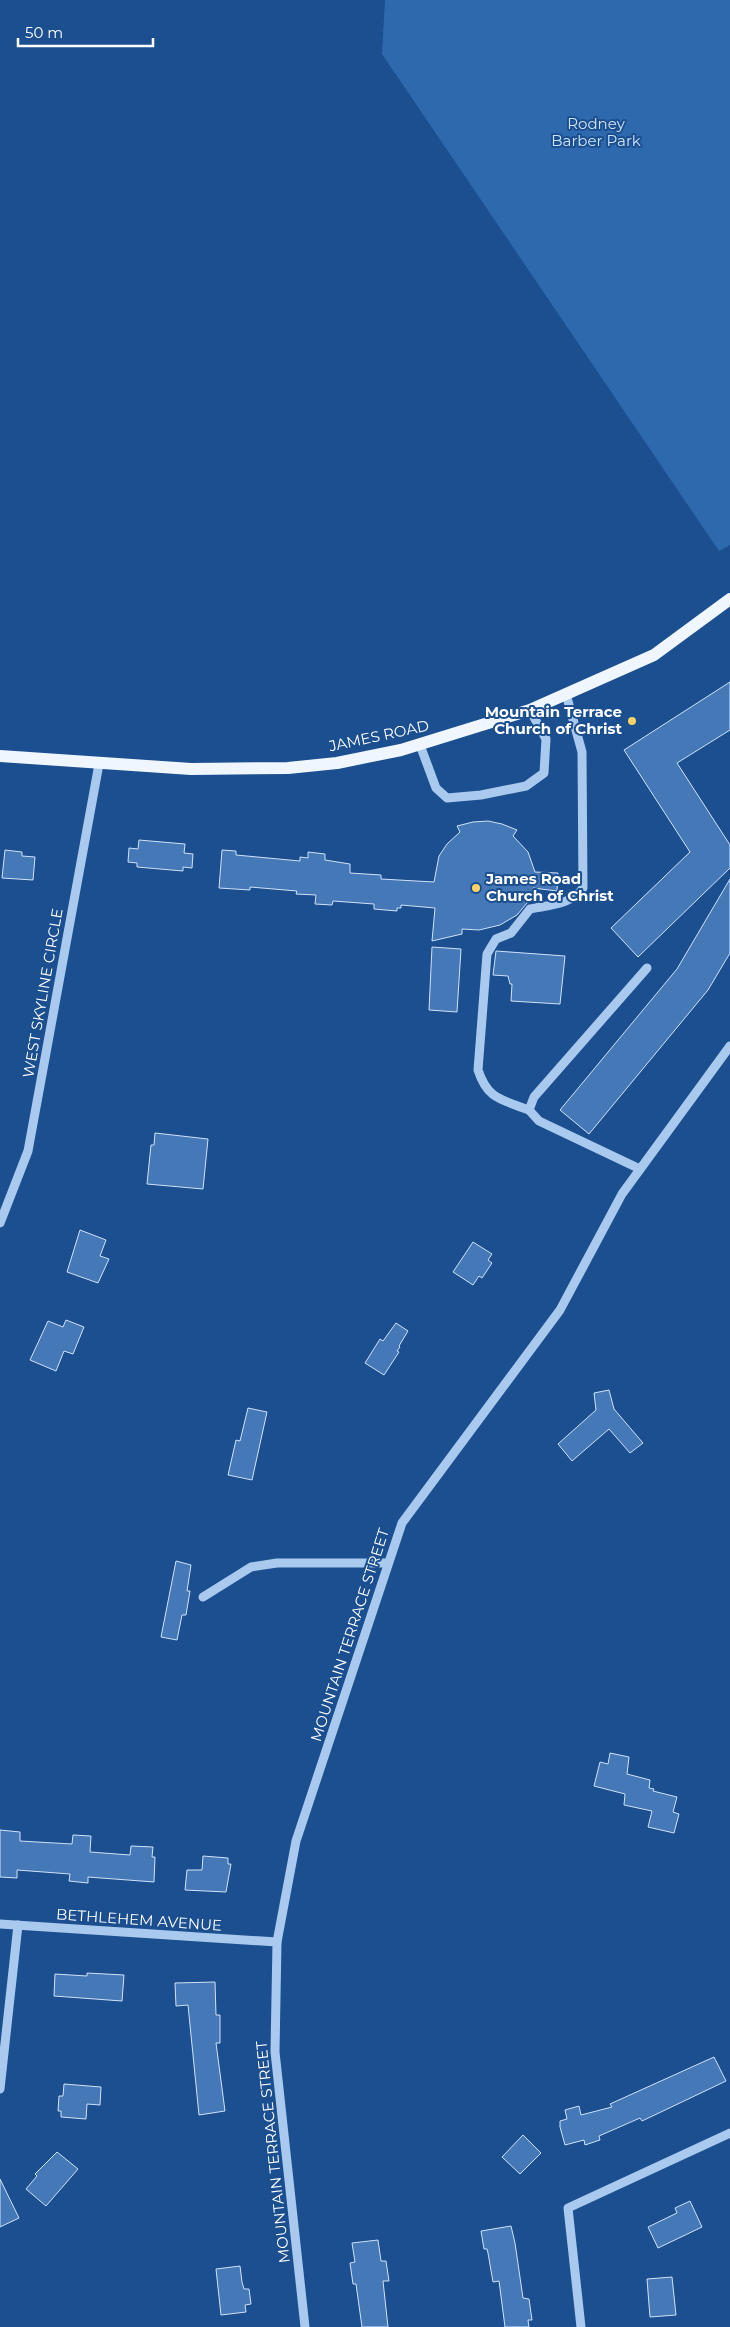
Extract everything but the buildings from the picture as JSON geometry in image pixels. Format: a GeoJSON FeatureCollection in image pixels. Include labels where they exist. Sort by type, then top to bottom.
{"type":"FeatureCollection","features":[{"type":"Feature","properties":{"kind":"main road","name":"JAMES ROAD"},"geometry":{"type":"LineString","coordinates":[[0,756],[191,769],[288,768],[337,763],[420,745],[530,710],[654,654],[730,599]]}},
{"type":"Feature","properties":{"kind":"street"},"geometry":{"type":"LineString","coordinates":[[566,694],[582,752],[583,888],[576,897],[565,902],[530,909],[511,932],[496,939],[487,954],[478,1070],[484,1087],[493,1096],[529,1110],[539,1121],[640,1169]]}},
{"type":"Feature","properties":{"kind":"street"},"geometry":{"type":"LineString","coordinates":[[420,745],[436,788],[447,798],[481,795],[526,786],[544,773],[545,764],[546,739],[530,710]]}},
{"type":"Feature","properties":{"kind":"street","name":"WEST SKYLINE CIRCLE"},"geometry":{"type":"LineString","coordinates":[[0,1223],[28,1151],[99,764]]}},
{"type":"Feature","properties":{"kind":"street"},"geometry":{"type":"LineString","coordinates":[[529,1110],[534,1097],[647,968]]}},
{"type":"Feature","properties":{"kind":"street","name":"MOUNTAIN TERRACE STREET"},"geometry":{"type":"LineString","coordinates":[[305,2327],[275,2052],[277,1942],[296,1841],[388,1563],[402,1523],[560,1310],[622,1194],[730,1046]]}},
{"type":"Feature","properties":{"kind":"street"},"geometry":{"type":"LineString","coordinates":[[203,1597],[251,1567],[277,1564],[388,1563]]}},
{"type":"Feature","properties":{"kind":"street","name":"BETHLEHEM AVENUE"},"geometry":{"type":"LineString","coordinates":[[0,1924],[277,1942]]}},
{"type":"Feature","properties":{"kind":"street"},"geometry":{"type":"LineString","coordinates":[[0,2089],[18,1925]]}},
{"type":"Feature","properties":{"kind":"street"},"geometry":{"type":"LineString","coordinates":[[581,2327],[568,2208],[730,2133]]}},
{"type":"Feature","properties":{"kind":"green space","name":"Rodney Barber Park"},"geometry":{"type":"Polygon","coordinates":[[[385,0],[730,0],[730,545],[719,551],[382,54],[385,0]]]}},
{"type":"Feature","properties":{"kind":"place","name":"Mountain Terrace Church of Christ"},"geometry":{"type":"Point","coordinates":[632,721]}},
{"type":"Feature","properties":{"kind":"place","name":"James Road Church of Christ"},"geometry":{"type":"Point","coordinates":[476,888]}}]}
